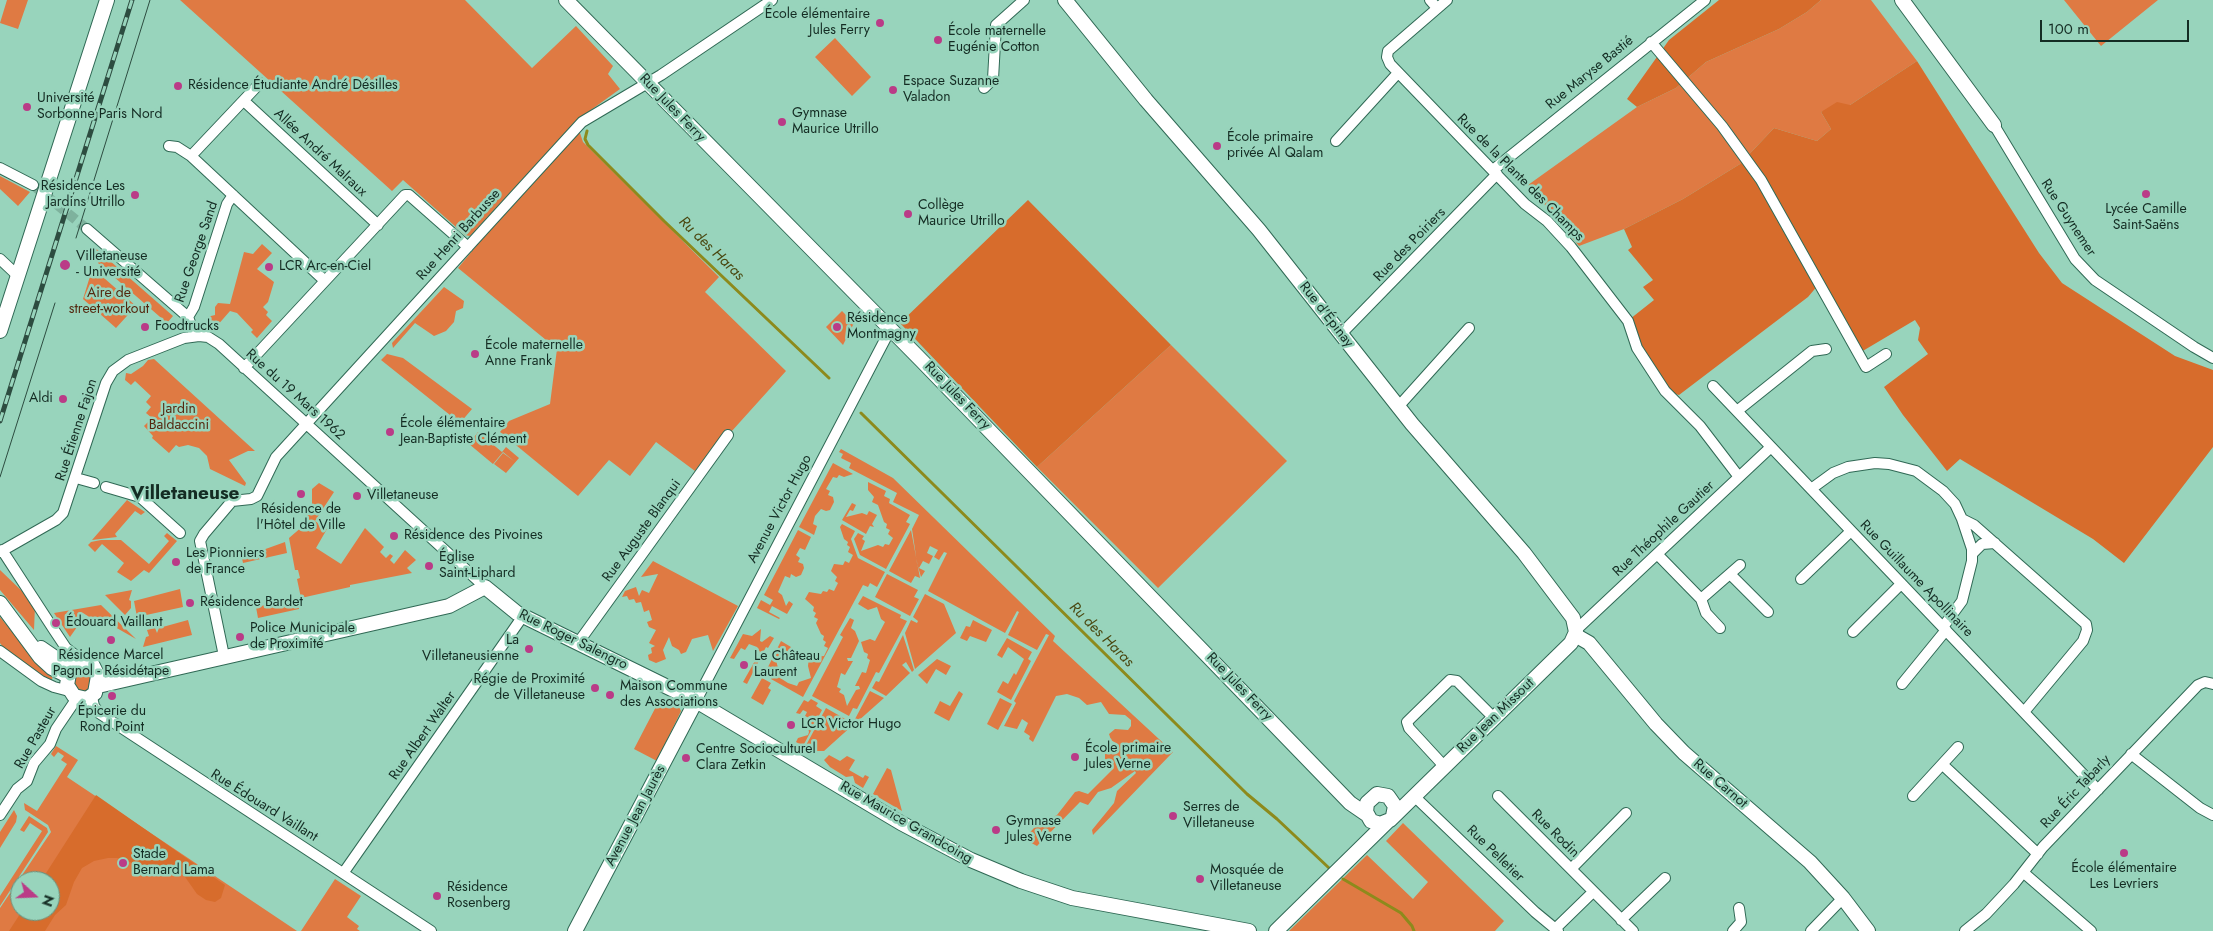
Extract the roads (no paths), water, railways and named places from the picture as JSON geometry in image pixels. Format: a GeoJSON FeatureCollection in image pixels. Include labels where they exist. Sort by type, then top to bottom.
{"type":"FeatureCollection","features":[{"type":"Feature","properties":{"kind":"street"},"geometry":{"type":"LineString","coordinates":[[0,332],[107,0]]}},
{"type":"Feature","properties":{"kind":"street","name":"Rue Jules Ferry"},"geometry":{"type":"LineString","coordinates":[[566,0],[1353,806],[1380,819]]}},
{"type":"Feature","properties":{"kind":"street","name":"Rue Henri Barbusse"},"geometry":{"type":"LineString","coordinates":[[224,656],[201,539],[232,501],[252,499],[257,496],[271,463],[582,122],[740,23],[772,0]]}},
{"type":"Feature","properties":{"kind":"street"},"geometry":{"type":"LineString","coordinates":[[984,88],[993,79],[996,26],[1024,0]]}},
{"type":"Feature","properties":{"kind":"street","name":"Rue d'Épinay"},"geometry":{"type":"LineString","coordinates":[[1065,0],[1146,100],[1260,230],[1398,407],[1524,553],[1569,611],[1576,633]]}},
{"type":"Feature","properties":{"kind":"street"},"geometry":{"type":"LineString","coordinates":[[1434,4],[1447,0]]}},
{"type":"Feature","properties":{"kind":"street","name":"Rue Maryse Bastié"},"geometry":{"type":"LineString","coordinates":[[1495,172],[1651,42],[1706,0]]}},
{"type":"Feature","properties":{"kind":"street"},"geometry":{"type":"LineString","coordinates":[[1902,0],[1994,125]]}},
{"type":"Feature","properties":{"kind":"street","name":"Rue de la Plante des Champs"},"geometry":{"type":"LineString","coordinates":[[1434,4],[1388,51],[1387,57],[1397,74],[1525,204],[1547,221],[1587,267],[1628,321],[1638,348],[1665,391],[1700,426],[1739,477]]}},
{"type":"Feature","properties":{"kind":"street"},"geometry":{"type":"LineString","coordinates":[[1651,42],[1722,126],[1762,180],[1866,367],[1886,354]]}},
{"type":"Feature","properties":{"kind":"street"},"geometry":{"type":"LineString","coordinates":[[1336,141],[1397,74]]}},
{"type":"Feature","properties":{"kind":"street"},"geometry":{"type":"LineString","coordinates":[[191,156],[260,83]]}},
{"type":"Feature","properties":{"kind":"street","name":"Allée André Malraux"},"geometry":{"type":"LineString","coordinates":[[244,100],[378,225]]}},
{"type":"Feature","properties":{"kind":"street","name":"Rue Guynemer"},"geometry":{"type":"LineString","coordinates":[[1994,125],[2075,259],[2095,280],[2213,358]]}},
{"type":"Feature","properties":{"kind":"street"},"geometry":{"type":"LineString","coordinates":[[169,146],[177,147],[191,156],[325,281]]}},
{"type":"Feature","properties":{"kind":"street"},"geometry":{"type":"LineString","coordinates":[[0,168],[33,185]]}},
{"type":"Feature","properties":{"kind":"street","name":"Rue des Poiriers"},"geometry":{"type":"LineString","coordinates":[[1341,334],[1495,172]]}},
{"type":"Feature","properties":{"kind":"street","name":"Rue George Sand"},"geometry":{"type":"LineString","coordinates":[[188,318],[194,307],[225,209],[233,195]]}},
{"type":"Feature","properties":{"kind":"street"},"geometry":{"type":"LineString","coordinates":[[244,368],[405,195],[409,195],[468,246]]}},
{"type":"Feature","properties":{"kind":"street"},"geometry":{"type":"LineString","coordinates":[[87,229],[188,318],[195,336]]}},
{"type":"Feature","properties":{"kind":"street"},"geometry":{"type":"LineString","coordinates":[[0,259],[18,276]]}},
{"type":"Feature","properties":{"kind":"street"},"geometry":{"type":"LineString","coordinates":[[1398,407],[1469,328]]}},
{"type":"Feature","properties":{"kind":"street","name":"Avenue Victor Hugo"},"geometry":{"type":"LineString","coordinates":[[696,701],[890,330]]}},
{"type":"Feature","properties":{"kind":"street","name":"Rue du 19 Mars 1962"},"geometry":{"type":"LineString","coordinates":[[195,336],[208,338],[216,342],[485,587]]}},
{"type":"Feature","properties":{"kind":"street","name":"Rue Étienne Fajon"},"geometry":{"type":"LineString","coordinates":[[1,551],[61,517],[76,478],[106,383],[113,371],[128,360],[195,336]]}},
{"type":"Feature","properties":{"kind":"street"},"geometry":{"type":"LineString","coordinates":[[1737,411],[1812,351],[1826,349]]}},
{"type":"Feature","properties":{"kind":"street","name":"Rue Guillaume Apollinaire"},"geometry":{"type":"LineString","coordinates":[[1713,386],[2098,790]]}},
{"type":"Feature","properties":{"kind":"street","name":"Rue Auguste Blanqui"},"geometry":{"type":"LineString","coordinates":[[578,643],[728,435]]}},
{"type":"Feature","properties":{"kind":"street","name":"Rue Théophile Gautier"},"geometry":{"type":"LineString","coordinates":[[1576,633],[1771,447]]}},
{"type":"Feature","properties":{"kind":"street"},"geometry":{"type":"LineString","coordinates":[[1811,489],[1832,473],[1848,467],[1868,464],[1889,464],[1916,471],[1930,480],[1955,504],[1962,518],[1972,554],[1966,590],[1957,610],[1902,684]]}},
{"type":"Feature","properties":{"kind":"street"},"geometry":{"type":"LineString","coordinates":[[76,478],[94,483]]}},
{"type":"Feature","properties":{"kind":"street"},"geometry":{"type":"LineString","coordinates":[[106,487],[140,498],[180,533]]}},
{"type":"Feature","properties":{"kind":"street"},"geometry":{"type":"LineString","coordinates":[[1962,518],[1974,525],[2083,620],[2087,630],[2083,641],[2024,712]]}},
{"type":"Feature","properties":{"kind":"street"},"geometry":{"type":"LineString","coordinates":[[1801,579],[1851,531]]}},
{"type":"Feature","properties":{"kind":"street"},"geometry":{"type":"LineString","coordinates":[[1972,554],[1982,544],[1995,544]]}},
{"type":"Feature","properties":{"kind":"street"},"geometry":{"type":"LineString","coordinates":[[1,551],[66,648],[73,667],[73,694]]}},
{"type":"Feature","properties":{"kind":"street"},"geometry":{"type":"LineString","coordinates":[[1657,554],[1701,598],[1706,613],[1720,628]]}},
{"type":"Feature","properties":{"kind":"street"},"geometry":{"type":"LineString","coordinates":[[1701,598],[1740,566]]}},
{"type":"Feature","properties":{"kind":"street"},"geometry":{"type":"LineString","coordinates":[[1730,574],[1768,612]]}},
{"type":"Feature","properties":{"kind":"street"},"geometry":{"type":"LineString","coordinates":[[1853,632],[1901,584]]}},
{"type":"Feature","properties":{"kind":"street"},"geometry":{"type":"LineString","coordinates":[[0,651],[41,681],[87,699],[95,691],[134,677],[449,606],[485,587]]}},
{"type":"Feature","properties":{"kind":"street","name":"Rue Roger Salengro"},"geometry":{"type":"LineString","coordinates":[[485,587],[512,610],[696,701]]}},
{"type":"Feature","properties":{"kind":"street"},"geometry":{"type":"LineString","coordinates":[[0,603],[43,660],[56,670],[90,662],[96,670],[95,691]]}},
{"type":"Feature","properties":{"kind":"street","name":"Rue Albert Walter"},"geometry":{"type":"LineString","coordinates":[[344,872],[524,616]]}},
{"type":"Feature","properties":{"kind":"street","name":"Rue Jean Missout"},"geometry":{"type":"LineString","coordinates":[[1276,931],[1367,842],[1380,819],[1414,796],[1571,643],[1576,633]]}},
{"type":"Feature","properties":{"kind":"street","name":"Rue Carnot"},"geometry":{"type":"LineString","coordinates":[[1576,633],[1589,643],[1656,724],[1684,752],[1810,862],[1843,898],[1868,931]]}},
{"type":"Feature","properties":{"kind":"street"},"geometry":{"type":"LineString","coordinates":[[96,670],[134,677]]}},
{"type":"Feature","properties":{"kind":"street"},"geometry":{"type":"LineString","coordinates":[[1444,766],[1409,728],[1407,722],[1450,680],[1457,682],[1494,718]]}},
{"type":"Feature","properties":{"kind":"street","name":"Rue Éric Tabarly"},"geometry":{"type":"LineString","coordinates":[[1965,931],[1986,914],[2024,873],[2038,854],[2198,685],[2205,682],[2213,684]]}},
{"type":"Feature","properties":{"kind":"street","name":"Rue Édouard Vaillant"},"geometry":{"type":"LineString","coordinates":[[95,691],[94,706],[99,713],[185,772],[344,872],[431,931]]}},
{"type":"Feature","properties":{"kind":"street","name":"Rue Pasteur"},"geometry":{"type":"LineString","coordinates":[[0,815],[17,789],[27,781],[34,763],[50,744],[73,694]]}},
{"type":"Feature","properties":{"kind":"street","name":"Avenue Jean Jaurès"},"geometry":{"type":"LineString","coordinates":[[575,931],[696,701]]}},
{"type":"Feature","properties":{"kind":"street","name":"Rue Maurice Grandcoing"},"geometry":{"type":"LineString","coordinates":[[696,701],[934,842],[998,872],[1072,898],[1249,931]]}},
{"type":"Feature","properties":{"kind":"street"},"geometry":{"type":"LineString","coordinates":[[1913,796],[1958,747]]}},
{"type":"Feature","properties":{"kind":"street"},"geometry":{"type":"LineString","coordinates":[[2131,754],[2200,808],[2213,815]]}},
{"type":"Feature","properties":{"kind":"street"},"geometry":{"type":"LineString","coordinates":[[1943,765],[2038,854]]}},
{"type":"Feature","properties":{"kind":"street"},"geometry":{"type":"LineString","coordinates":[[1344,796],[1370,798],[1379,794],[1390,797],[1414,796]]}},
{"type":"Feature","properties":{"kind":"street","name":"Rue Pelletier"},"geometry":{"type":"LineString","coordinates":[[1414,796],[1535,912],[1557,930]]}},
{"type":"Feature","properties":{"kind":"street","name":"Rue Rodin"},"geometry":{"type":"LineString","coordinates":[[1498,796],[1633,931]]}},
{"type":"Feature","properties":{"kind":"street"},"geometry":{"type":"LineString","coordinates":[[1370,798],[1366,804],[1380,819],[1395,806],[1390,797]]}},
{"type":"Feature","properties":{"kind":"street"},"geometry":{"type":"LineString","coordinates":[[1571,869],[1626,813]]}},
{"type":"Feature","properties":{"kind":"street"},"geometry":{"type":"LineString","coordinates":[[2024,873],[2091,931]]}},
{"type":"Feature","properties":{"kind":"street"},"geometry":{"type":"LineString","coordinates":[[1621,920],[1665,878]]}},
{"type":"Feature","properties":{"kind":"street"},"geometry":{"type":"LineString","coordinates":[[1557,930],[1593,892]]}},
{"type":"Feature","properties":{"kind":"street"},"geometry":{"type":"LineString","coordinates":[[1811,931],[1843,898]]}},
{"type":"Feature","properties":{"kind":"street"},"geometry":{"type":"LineString","coordinates":[[1733,931],[1741,922],[1739,908]]}},
{"type":"Feature","properties":{"kind":"waterway","name":"Ru des Haras"},"geometry":{"type":"LineString","coordinates":[[587,131],[585,139],[588,145],[664,221],[829,378]]}},
{"type":"Feature","properties":{"kind":"waterway","name":"Ru des Haras"},"geometry":{"type":"LineString","coordinates":[[861,413],[1247,794],[1277,819],[1329,868]]}},
{"type":"Feature","properties":{"kind":"waterway","name":"Ru des Haras"},"geometry":{"type":"LineString","coordinates":[[1343,879],[1401,913],[1414,931]]}},
{"type":"Feature","properties":{"kind":"tunnel"},"geometry":{"type":"LineString","coordinates":[[33,185],[87,229]]}},
{"type":"Feature","properties":{"kind":"tram line"},"geometry":{"type":"LineString","coordinates":[[76,238],[150,0]]}},
{"type":"Feature","properties":{"kind":"tram line"},"geometry":{"type":"LineString","coordinates":[[0,477],[55,303]]}},
{"type":"Feature","properties":{"kind":"railway"},"geometry":{"type":"LineString","coordinates":[[0,421],[132,0]]}},
{"type":"Feature","properties":{"kind":"place","name":"École élémentaire Jules Ferry"},"geometry":{"type":"Point","coordinates":[880,23]}},
{"type":"Feature","properties":{"kind":"place","name":"École maternelle Eugénie Cotton"},"geometry":{"type":"Point","coordinates":[938,40]}},
{"type":"Feature","properties":{"kind":"place","name":"Résidence Étudiante André Désilles"},"geometry":{"type":"Point","coordinates":[178,86]}},
{"type":"Feature","properties":{"kind":"place","name":"Espace Suzanne Valadon"},"geometry":{"type":"Point","coordinates":[893,90]}},
{"type":"Feature","properties":{"kind":"place","name":"Université Sorbonne Paris Nord"},"geometry":{"type":"Point","coordinates":[27,107]}},
{"type":"Feature","properties":{"kind":"place","name":"Gymnase Maurice Utrillo"},"geometry":{"type":"Point","coordinates":[782,122]}},
{"type":"Feature","properties":{"kind":"place","name":"École primaire privée Al Qalam"},"geometry":{"type":"Point","coordinates":[1217,146]}},
{"type":"Feature","properties":{"kind":"place","name":"Lycée Camille Saint-Saëns"},"geometry":{"type":"Point","coordinates":[2146,194]}},
{"type":"Feature","properties":{"kind":"place","name":"Résidence Les Jardins Utrillo"},"geometry":{"type":"Point","coordinates":[135,195]}},
{"type":"Feature","properties":{"kind":"place","name":"Collège Maurice Utrillo"},"geometry":{"type":"Point","coordinates":[908,214]}},
{"type":"Feature","properties":{"kind":"place","name":"Villetaneuse - Université"},"geometry":{"type":"Point","coordinates":[65,265]}},
{"type":"Feature","properties":{"kind":"place","name":"LCR Arc-en-Ciel"},"geometry":{"type":"Point","coordinates":[269,267]}},
{"type":"Feature","properties":{"kind":"place","name":"Foodtrucks"},"geometry":{"type":"Point","coordinates":[145,327]}},
{"type":"Feature","properties":{"kind":"place","name":"Résidence Montmagny"},"geometry":{"type":"Point","coordinates":[837,327]}},
{"type":"Feature","properties":{"kind":"place","name":"École maternelle Anne Frank"},"geometry":{"type":"Point","coordinates":[475,354]}},
{"type":"Feature","properties":{"kind":"place","name":"Aldi"},"geometry":{"type":"Point","coordinates":[63,399]}},
{"type":"Feature","properties":{"kind":"place","name":"École élémentaire Jean-Baptiste Clément"},"geometry":{"type":"Point","coordinates":[390,432]}},
{"type":"Feature","properties":{"kind":"place","name":"Résidence de l'Hôtel de Ville"},"geometry":{"type":"Point","coordinates":[301,494]}},
{"type":"Feature","properties":{"kind":"place","name":"Villetaneuse"},"geometry":{"type":"Point","coordinates":[357,496]}},
{"type":"Feature","properties":{"kind":"place","name":"Résidence des Pivoines"},"geometry":{"type":"Point","coordinates":[394,536]}},
{"type":"Feature","properties":{"kind":"place","name":"Les Pionniers de France"},"geometry":{"type":"Point","coordinates":[176,562]}},
{"type":"Feature","properties":{"kind":"place","name":"Église Saint-Liphard"},"geometry":{"type":"Point","coordinates":[429,566]}},
{"type":"Feature","properties":{"kind":"place","name":"Résidence Bardet"},"geometry":{"type":"Point","coordinates":[190,603]}},
{"type":"Feature","properties":{"kind":"place","name":"Édouard Vaillant"},"geometry":{"type":"Point","coordinates":[56,623]}},
{"type":"Feature","properties":{"kind":"place","name":"Police Municipale de Proximité"},"geometry":{"type":"Point","coordinates":[240,637]}},
{"type":"Feature","properties":{"kind":"place","name":"Résidence Marcel Pagnol - Résidétape"},"geometry":{"type":"Point","coordinates":[111,640]}},
{"type":"Feature","properties":{"kind":"place","name":"La Villetaneusienne"},"geometry":{"type":"Point","coordinates":[529,649]}},
{"type":"Feature","properties":{"kind":"place","name":"Le Château Laurent"},"geometry":{"type":"Point","coordinates":[744,665]}},
{"type":"Feature","properties":{"kind":"place","name":"Régie de Proximité de Villetaneuse"},"geometry":{"type":"Point","coordinates":[595,688]}},
{"type":"Feature","properties":{"kind":"place","name":"Maison Commune des Associations"},"geometry":{"type":"Point","coordinates":[610,695]}},
{"type":"Feature","properties":{"kind":"place","name":"Épicerie du Rond Point"},"geometry":{"type":"Point","coordinates":[112,696]}},
{"type":"Feature","properties":{"kind":"place","name":"LCR Victor Hugo"},"geometry":{"type":"Point","coordinates":[791,725]}},
{"type":"Feature","properties":{"kind":"place","name":"École primaire Jules Verne"},"geometry":{"type":"Point","coordinates":[1075,757]}},
{"type":"Feature","properties":{"kind":"place","name":"Centre Socioculturel Clara Zetkin"},"geometry":{"type":"Point","coordinates":[686,758]}},
{"type":"Feature","properties":{"kind":"place","name":"Serres de Villetaneuse"},"geometry":{"type":"Point","coordinates":[1173,816]}},
{"type":"Feature","properties":{"kind":"place","name":"Gymnase Jules Verne"},"geometry":{"type":"Point","coordinates":[996,830]}},
{"type":"Feature","properties":{"kind":"place","name":"École élémentaire Les Levriers"},"geometry":{"type":"Point","coordinates":[2124,853]}},
{"type":"Feature","properties":{"kind":"place","name":"Stade Bernard Lama"},"geometry":{"type":"Point","coordinates":[123,863]}},
{"type":"Feature","properties":{"kind":"place","name":"Mosquée de Villetaneuse"},"geometry":{"type":"Point","coordinates":[1200,879]}},
{"type":"Feature","properties":{"kind":"place","name":"Résidence Rosenberg"},"geometry":{"type":"Point","coordinates":[437,896]}},
{"type":"Feature","properties":{"kind":"district","name":"Villetaneuse"},"geometry":{"type":"Point","coordinates":[185,494]}},
{"type":"Feature","properties":{"kind":"park label","name":"Aire de street-workout"},"geometry":{"type":"Point","coordinates":[109,302]}},
{"type":"Feature","properties":{"kind":"park label","name":"Jardin Baldaccini"},"geometry":{"type":"Point","coordinates":[179,418]}}]}
